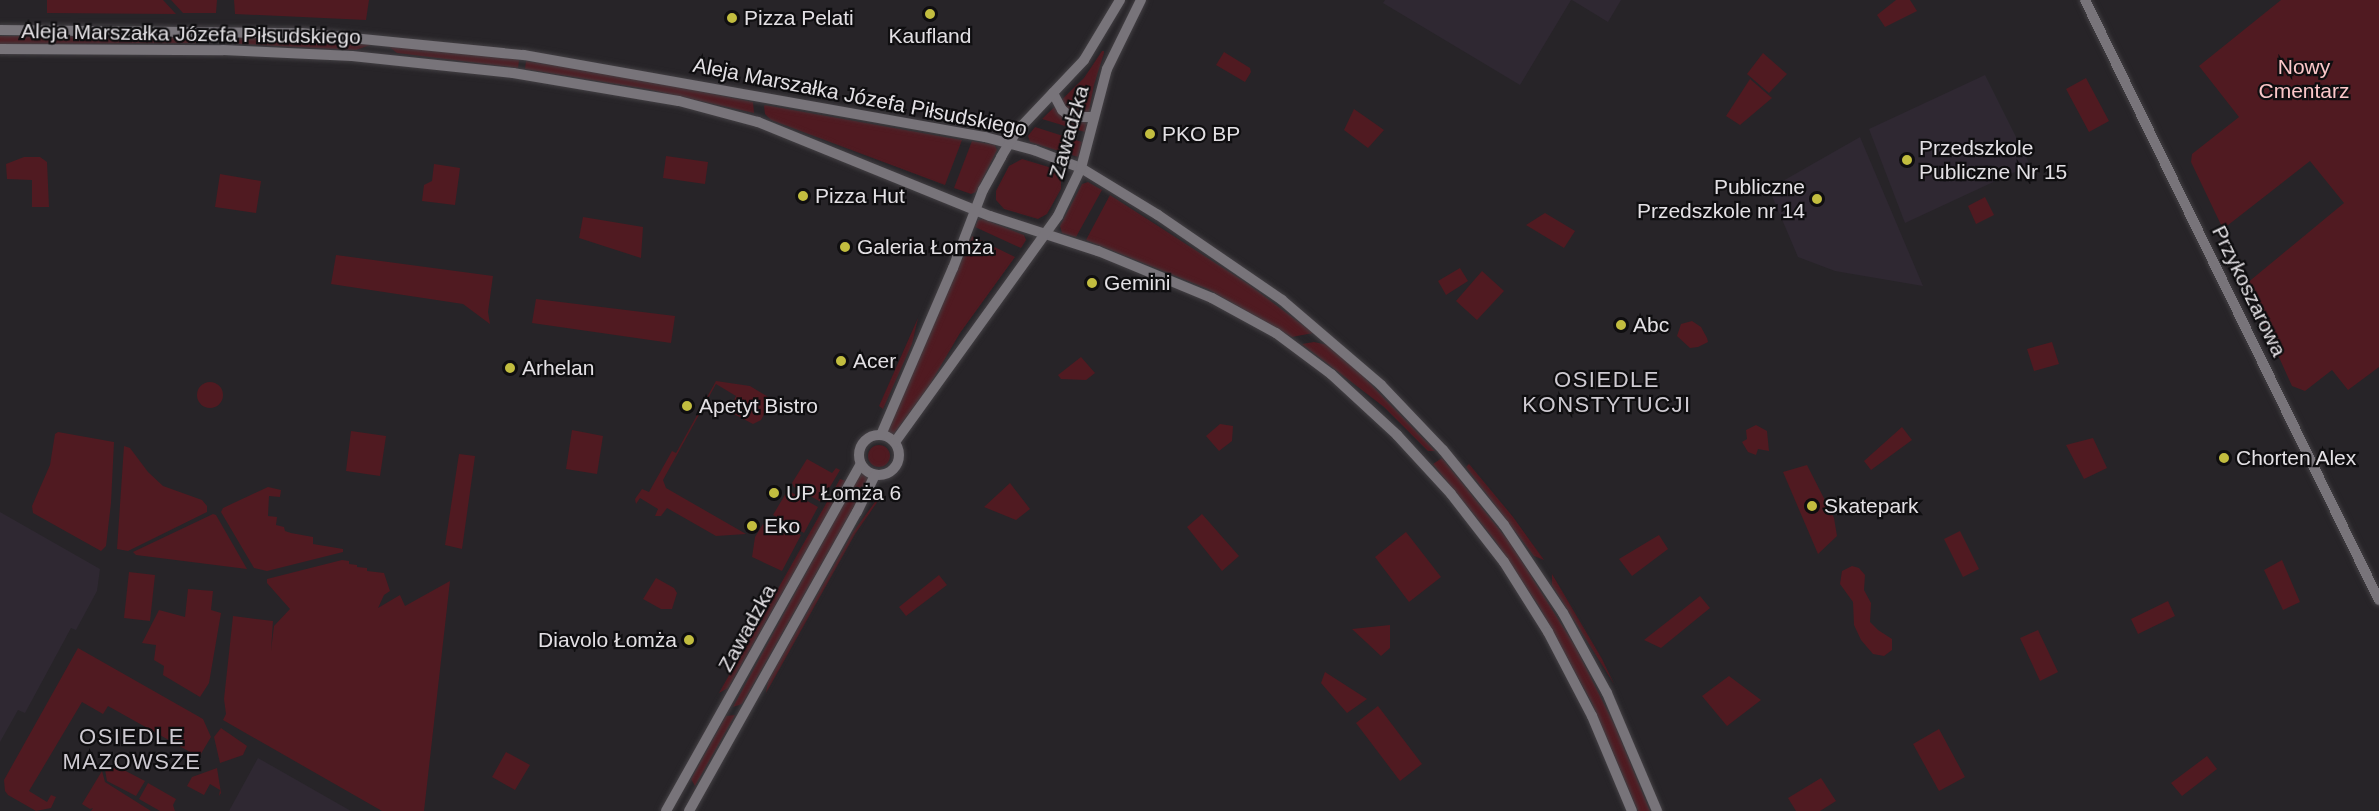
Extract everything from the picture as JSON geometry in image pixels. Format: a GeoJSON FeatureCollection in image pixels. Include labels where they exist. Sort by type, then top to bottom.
{"type":"FeatureCollection","features":[{"type":"Feature","properties":{"kind":"street","name":"Zawadzka"},"geometry":{"type":"LineString","coordinates":[[881,435],[953,268],[975,209],[1009,143],[1084,60],[1120,0]]}},
{"type":"Feature","properties":{"kind":"street","name":"Zawadzka"},"geometry":{"type":"LineString","coordinates":[[895,442],[1045,235],[1072,191],[1081,168],[1107,69],[1141,0]]}},
{"type":"Feature","properties":{"kind":"street","name":"Przykoszarowa"},"geometry":{"type":"LineString","coordinates":[[2085,0],[2379,600]]}},
{"type":"Feature","properties":{"kind":"street","name":"Aleja Marszałka Józefa Piłsudskiego"},"geometry":{"type":"LineString","coordinates":[[0,30],[302,33],[453,46],[586,64],[1009,143],[1081,168],[1158,215],[1282,300],[1381,385],[1443,450],[1504,525],[1563,613],[1607,693],[1657,811]]}},
{"type":"Feature","properties":{"kind":"street","name":"Aleja Marszałka Józefa Piłsudskiego"},"geometry":{"type":"LineString","coordinates":[[0,50],[223,50],[342,55],[484,69],[602,86],[679,101],[758,122],[975,209],[1045,235],[1098,251],[1183,285],[1259,323],[1331,374],[1397,435],[1451,494],[1520,585],[1574,680],[1632,811]]}},
{"type":"Feature","properties":{"kind":"street"},"geometry":{"type":"LineString","coordinates":[[1053,93],[1062,110],[1071,117],[1094,117]]}},
{"type":"Feature","properties":{"kind":"street"},"geometry":{"type":"LineString","coordinates":[[881,435],[895,442],[900,455],[896,467],[886,474],[875,475],[861,464],[859,455],[861,446],[869,437],[881,435]]}},
{"type":"Feature","properties":{"kind":"street","name":"Zawadzka"},"geometry":{"type":"LineString","coordinates":[[666,811],[861,464]]}},
{"type":"Feature","properties":{"kind":"street","name":"Zawadzka"},"geometry":{"type":"LineString","coordinates":[[688,811],[857,513],[875,475]]}},
{"type":"Feature","properties":{"kind":"shaded area"},"geometry":{"type":"Polygon","coordinates":[[[1385,0],[1571,0],[1520,85],[1383,3],[1385,0]]]}},
{"type":"Feature","properties":{"kind":"shaded area"},"geometry":{"type":"Polygon","coordinates":[[[1572,0],[1621,0],[1608,22],[1572,0]]]}},
{"type":"Feature","properties":{"kind":"shaded area"},"geometry":{"type":"Polygon","coordinates":[[[1985,75],[2030,165],[1905,223],[1869,129],[1985,75]]]}},
{"type":"Feature","properties":{"kind":"shaded area"},"geometry":{"type":"Polygon","coordinates":[[[1860,137],[1923,286],[1835,271],[1798,257],[1769,189],[1860,137]]]}},
{"type":"Feature","properties":{"kind":"shaded area"},"geometry":{"type":"Polygon","coordinates":[[[0,512],[100,569],[97,591],[76,630],[71,628],[25,713],[18,710],[0,742],[0,512]]]}},
{"type":"Feature","properties":{"kind":"shaded area"},"geometry":{"type":"Polygon","coordinates":[[[258,758],[351,811],[229,811],[258,758]]]}},
{"type":"Feature","properties":{"kind":"green space"},"geometry":{"type":"Polygon","coordinates":[[[47,0],[163,0],[176,14],[47,13],[47,0]]]}},
{"type":"Feature","properties":{"kind":"green space"},"geometry":{"type":"Polygon","coordinates":[[[171,0],[217,0],[216,13],[183,13],[171,0]]]}},
{"type":"Feature","properties":{"kind":"green space"},"geometry":{"type":"Polygon","coordinates":[[[234,0],[369,0],[366,20],[235,14],[234,0]]]}},
{"type":"Feature","properties":{"kind":"green space"},"geometry":{"type":"Polygon","coordinates":[[[1896,0],[1910,0],[1917,11],[1885,27],[1877,15],[1896,0]]]}},
{"type":"Feature","properties":{"kind":"green space","name":"Nowy Cmentarz"},"geometry":{"type":"Polygon","coordinates":[[[2281,0],[2379,0],[2379,367],[2348,390],[2332,370],[2305,391],[2292,386],[2246,284],[2344,203],[2310,161],[2223,229],[2191,162],[2192,154],[2239,117],[2199,66],[2281,0]]]}},
{"type":"Feature","properties":{"kind":"green space"},"geometry":{"type":"Polygon","coordinates":[[[0,36],[207,36],[210,40],[207,43],[0,44],[0,36]]]}},
{"type":"Feature","properties":{"kind":"green space"},"geometry":{"type":"Polygon","coordinates":[[[239,37],[370,45],[356,50],[239,44],[235,41],[239,37]]]}},
{"type":"Feature","properties":{"kind":"green space"},"geometry":{"type":"Polygon","coordinates":[[[387,45],[519,60],[518,68],[397,53],[387,45]]]}},
{"type":"Feature","properties":{"kind":"green space"},"geometry":{"type":"Polygon","coordinates":[[[1102,51],[1104,53],[1094,85],[1085,132],[1042,119],[1084,78],[1102,51]]]}},
{"type":"Feature","properties":{"kind":"green space"},"geometry":{"type":"Polygon","coordinates":[[[1224,52],[1250,68],[1251,72],[1245,82],[1216,65],[1224,52]]]}},
{"type":"Feature","properties":{"kind":"green space"},"geometry":{"type":"Polygon","coordinates":[[[1763,53],[1787,74],[1769,93],[1747,74],[1763,53]]]}},
{"type":"Feature","properties":{"kind":"green space"},"geometry":{"type":"Polygon","coordinates":[[[526,61],[624,76],[753,102],[754,113],[647,89],[525,69],[526,61]]]}},
{"type":"Feature","properties":{"kind":"green space"},"geometry":{"type":"Polygon","coordinates":[[[2086,78],[2109,121],[2089,132],[2066,89],[2086,78]]]}},
{"type":"Feature","properties":{"kind":"green space"},"geometry":{"type":"Polygon","coordinates":[[[1750,79],[1772,98],[1740,125],[1726,116],[1750,79]]]}},
{"type":"Feature","properties":{"kind":"green space"},"geometry":{"type":"Polygon","coordinates":[[[764,106],[962,140],[945,185],[771,120],[765,114],[764,106]]]}},
{"type":"Feature","properties":{"kind":"green space"},"geometry":{"type":"Polygon","coordinates":[[[1354,109],[1384,130],[1368,148],[1344,130],[1354,109]]]}},
{"type":"Feature","properties":{"kind":"green space"},"geometry":{"type":"Polygon","coordinates":[[[1035,127],[1082,142],[1078,157],[1030,142],[1028,136],[1035,127]]]}},
{"type":"Feature","properties":{"kind":"green space"},"geometry":{"type":"Polygon","coordinates":[[[972,141],[995,145],[997,150],[976,192],[971,194],[954,188],[972,141]]]}},
{"type":"Feature","properties":{"kind":"green space"},"geometry":{"type":"Polygon","coordinates":[[[666,156],[708,162],[705,184],[663,178],[666,156]]]}},
{"type":"Feature","properties":{"kind":"green space"},"geometry":{"type":"Polygon","coordinates":[[[24,157],[40,157],[47,162],[49,207],[32,207],[32,180],[7,179],[6,164],[24,157]]]}},
{"type":"Feature","properties":{"kind":"green space"},"geometry":{"type":"Polygon","coordinates":[[[1022,159],[1052,168],[1061,177],[1061,189],[1047,214],[1038,219],[1004,209],[996,200],[996,191],[1009,166],[1022,159]]]}},
{"type":"Feature","properties":{"kind":"green space"},"geometry":{"type":"Polygon","coordinates":[[[434,164],[460,168],[455,205],[422,201],[424,185],[432,181],[434,164]]]}},
{"type":"Feature","properties":{"kind":"green space"},"geometry":{"type":"Polygon","coordinates":[[[220,174],[261,181],[256,213],[215,207],[220,174]]]}},
{"type":"Feature","properties":{"kind":"green space"},"geometry":{"type":"Polygon","coordinates":[[[1088,182],[1102,190],[1076,237],[1062,233],[1060,226],[1082,184],[1088,182]]]}},
{"type":"Feature","properties":{"kind":"green space"},"geometry":{"type":"Polygon","coordinates":[[[1110,195],[1248,284],[1313,333],[1292,337],[1208,289],[1086,240],[1110,195]]]}},
{"type":"Feature","properties":{"kind":"green space"},"geometry":{"type":"Polygon","coordinates":[[[1985,197],[1994,215],[1976,224],[1968,206],[1985,197]]]}},
{"type":"Feature","properties":{"kind":"green space"},"geometry":{"type":"Polygon","coordinates":[[[1545,213],[1575,231],[1564,248],[1526,225],[1545,213]]]}},
{"type":"Feature","properties":{"kind":"green space"},"geometry":{"type":"Polygon","coordinates":[[[583,217],[643,227],[641,258],[579,238],[583,217]]]}},
{"type":"Feature","properties":{"kind":"green space"},"geometry":{"type":"Polygon","coordinates":[[[983,219],[1024,235],[1026,240],[1021,248],[975,227],[978,220],[983,219]]]}},
{"type":"Feature","properties":{"kind":"green space"},"geometry":{"type":"Polygon","coordinates":[[[972,236],[1015,257],[960,333],[929,386],[893,435],[888,432],[897,407],[972,236]]]}},
{"type":"Feature","properties":{"kind":"green space"},"geometry":{"type":"Polygon","coordinates":[[[336,255],[493,276],[488,312],[490,324],[463,304],[331,284],[336,255]]]}},
{"type":"Feature","properties":{"kind":"green space"},"geometry":{"type":"Polygon","coordinates":[[[1460,268],[1468,281],[1446,295],[1438,281],[1460,268]]]}},
{"type":"Feature","properties":{"kind":"green space"},"geometry":{"type":"Polygon","coordinates":[[[1482,271],[1504,291],[1477,320],[1456,301],[1482,271]]]}},
{"type":"Feature","properties":{"kind":"green space"},"geometry":{"type":"Polygon","coordinates":[[[536,299],[675,316],[671,343],[532,323],[536,299]]]}},
{"type":"Feature","properties":{"kind":"green space"},"geometry":{"type":"Polygon","coordinates":[[[918,318],[912,344],[883,409],[879,406],[918,318]]]}},
{"type":"Feature","properties":{"kind":"green space"},"geometry":{"type":"Polygon","coordinates":[[[1692,321],[1701,327],[1708,342],[1690,348],[1677,336],[1681,324],[1692,321]]]}},
{"type":"Feature","properties":{"kind":"green space"},"geometry":{"type":"Polygon","coordinates":[[[1314,342],[1328,345],[1357,370],[1435,451],[1428,451],[1384,407],[1302,344],[1314,342]]]}},
{"type":"Feature","properties":{"kind":"green space"},"geometry":{"type":"Polygon","coordinates":[[[2052,342],[2059,364],[2034,371],[2027,349],[2052,342]]]}},
{"type":"Feature","properties":{"kind":"green space"},"geometry":{"type":"Polygon","coordinates":[[[1081,357],[1095,373],[1086,380],[1061,379],[1058,375],[1081,357]]]}},
{"type":"Feature","properties":{"kind":"green space"},"geometry":{"type":"Polygon","coordinates":[[[716,381],[750,386],[770,398],[771,401],[761,420],[753,424],[732,413],[730,408],[736,396],[716,384],[663,480],[666,488],[746,534],[716,536],[667,508],[661,516],[655,516],[658,509],[640,498],[636,504],[635,499],[642,489],[649,492],[672,451],[676,453],[716,381]]]}},
{"type":"Feature","properties":{"kind":"green space"},"geometry":{"type":"Polygon","coordinates":[[[210,382],[219,386],[223,395],[219,404],[210,408],[201,404],[197,395],[201,386],[210,382]]]}},
{"type":"Feature","properties":{"kind":"green space"},"geometry":{"type":"Polygon","coordinates":[[[1220,424],[1233,426],[1232,441],[1219,451],[1206,436],[1220,424]]]}},
{"type":"Feature","properties":{"kind":"green space"},"geometry":{"type":"Polygon","coordinates":[[[1756,425],[1767,431],[1769,451],[1758,449],[1756,455],[1748,452],[1742,442],[1747,439],[1746,430],[1756,425]]]}},
{"type":"Feature","properties":{"kind":"green space"},"geometry":{"type":"Polygon","coordinates":[[[1902,427],[1912,440],[1871,470],[1864,461],[1902,427]]]}},
{"type":"Feature","properties":{"kind":"green space"},"geometry":{"type":"Polygon","coordinates":[[[572,430],[603,436],[597,474],[566,469],[572,430]]]}},
{"type":"Feature","properties":{"kind":"green space"},"geometry":{"type":"Polygon","coordinates":[[[351,431],[386,436],[380,476],[346,471],[351,431]]]}},
{"type":"Feature","properties":{"kind":"green space"},"geometry":{"type":"Polygon","coordinates":[[[58,432],[114,442],[106,546],[101,551],[33,513],[32,506],[50,465],[55,434],[58,432]]]}},
{"type":"Feature","properties":{"kind":"green space"},"geometry":{"type":"Polygon","coordinates":[[[2093,438],[2107,468],[2084,479],[2066,445],[2093,438]]]}},
{"type":"Feature","properties":{"kind":"green space"},"geometry":{"type":"Polygon","coordinates":[[[879,445],[887,448],[890,456],[887,464],[879,467],[871,464],[868,456],[871,448],[879,445]]]}},
{"type":"Feature","properties":{"kind":"green space"},"geometry":{"type":"Polygon","coordinates":[[[124,446],[130,448],[148,472],[163,486],[202,500],[207,506],[207,512],[128,551],[117,549],[124,446]]]}},
{"type":"Feature","properties":{"kind":"green space"},"geometry":{"type":"Polygon","coordinates":[[[459,454],[475,456],[462,549],[445,545],[459,454]]]}},
{"type":"Feature","properties":{"kind":"green space"},"geometry":{"type":"Polygon","coordinates":[[[1442,458],[1511,544],[1575,646],[1615,726],[1650,811],[1638,811],[1592,703],[1539,606],[1494,539],[1433,464],[1442,458]]]}},
{"type":"Feature","properties":{"kind":"green space"},"geometry":{"type":"Polygon","coordinates":[[[807,459],[832,473],[836,468],[840,470],[821,502],[794,487],[792,483],[807,459]]]}},
{"type":"Feature","properties":{"kind":"green space"},"geometry":{"type":"Polygon","coordinates":[[[1469,464],[1513,517],[1544,560],[1534,556],[1466,467],[1469,464]]]}},
{"type":"Feature","properties":{"kind":"green space","name":"Skatepark"},"geometry":{"type":"Polygon","coordinates":[[[1807,465],[1834,518],[1837,536],[1818,554],[1783,472],[1807,465]]]}},
{"type":"Feature","properties":{"kind":"green space"},"geometry":{"type":"Polygon","coordinates":[[[861,472],[869,480],[742,704],[733,707],[861,472]]]}},
{"type":"Feature","properties":{"kind":"green space"},"geometry":{"type":"Polygon","coordinates":[[[840,479],[846,481],[728,688],[719,693],[840,479]]]}},
{"type":"Feature","properties":{"kind":"green space"},"geometry":{"type":"Polygon","coordinates":[[[1010,483],[1030,509],[1016,520],[984,507],[1010,483]]]}},
{"type":"Feature","properties":{"kind":"green space"},"geometry":{"type":"Polygon","coordinates":[[[268,487],[281,490],[280,497],[269,496],[268,516],[277,517],[276,525],[284,527],[285,531],[291,533],[313,537],[313,544],[343,549],[343,552],[267,571],[254,568],[221,512],[223,508],[268,487]]]}},
{"type":"Feature","properties":{"kind":"green space"},"geometry":{"type":"Polygon","coordinates":[[[791,492],[818,507],[804,533],[773,515],[786,493],[791,492]]]}},
{"type":"Feature","properties":{"kind":"green space"},"geometry":{"type":"Polygon","coordinates":[[[878,498],[855,534],[766,693],[768,681],[853,532],[878,498]]]}},
{"type":"Feature","properties":{"kind":"green space"},"geometry":{"type":"Polygon","coordinates":[[[213,514],[216,515],[247,569],[136,555],[133,552],[213,514]]]}},
{"type":"Feature","properties":{"kind":"green space"},"geometry":{"type":"Polygon","coordinates":[[[1202,514],[1239,556],[1222,571],[1187,527],[1202,514]]]}},
{"type":"Feature","properties":{"kind":"green space"},"geometry":{"type":"Polygon","coordinates":[[[763,524],[774,530],[782,525],[801,535],[782,571],[752,557],[755,537],[763,524]]]}},
{"type":"Feature","properties":{"kind":"green space"},"geometry":{"type":"Polygon","coordinates":[[[1960,531],[1979,569],[1963,577],[1944,539],[1960,531]]]}},
{"type":"Feature","properties":{"kind":"green space"},"geometry":{"type":"Polygon","coordinates":[[[1406,532],[1441,577],[1409,602],[1375,557],[1406,532]]]}},
{"type":"Feature","properties":{"kind":"green space"},"geometry":{"type":"Polygon","coordinates":[[[1659,535],[1668,549],[1632,576],[1619,559],[1659,535]]]}},
{"type":"Feature","properties":{"kind":"green space"},"geometry":{"type":"Polygon","coordinates":[[[342,560],[349,561],[349,564],[357,565],[357,567],[367,568],[367,571],[384,573],[390,591],[384,595],[378,608],[400,595],[405,606],[450,581],[424,811],[382,811],[223,720],[226,714],[224,699],[233,616],[273,621],[271,651],[274,626],[290,609],[267,583],[267,579],[342,560]]]}},
{"type":"Feature","properties":{"kind":"green space"},"geometry":{"type":"Polygon","coordinates":[[[2282,560],[2300,602],[2283,610],[2264,570],[2282,560]]]}},
{"type":"Feature","properties":{"kind":"green space"},"geometry":{"type":"Polygon","coordinates":[[[1852,566],[1859,568],[1865,575],[1864,590],[1871,603],[1870,622],[1892,639],[1892,650],[1884,656],[1873,654],[1861,640],[1854,625],[1853,602],[1840,584],[1842,571],[1852,566]]]}},
{"type":"Feature","properties":{"kind":"green space"},"geometry":{"type":"Polygon","coordinates":[[[129,572],[155,575],[150,621],[124,618],[129,572]]]}},
{"type":"Feature","properties":{"kind":"green space"},"geometry":{"type":"Polygon","coordinates":[[[1552,574],[1602,659],[1614,684],[1552,585],[1552,574]]]}},
{"type":"Feature","properties":{"kind":"green space"},"geometry":{"type":"Polygon","coordinates":[[[939,575],[947,585],[906,616],[899,607],[939,575]]]}},
{"type":"Feature","properties":{"kind":"green space"},"geometry":{"type":"Polygon","coordinates":[[[656,578],[674,588],[677,593],[672,609],[661,609],[643,599],[656,578]]]}},
{"type":"Feature","properties":{"kind":"green space"},"geometry":{"type":"Polygon","coordinates":[[[188,589],[213,591],[211,610],[221,613],[209,683],[200,697],[163,675],[164,666],[154,660],[156,645],[142,643],[159,610],[185,617],[188,589]]]}},
{"type":"Feature","properties":{"kind":"green space"},"geometry":{"type":"Polygon","coordinates":[[[1700,596],[1710,608],[1661,648],[1644,640],[1700,596]]]}},
{"type":"Feature","properties":{"kind":"green space"},"geometry":{"type":"Polygon","coordinates":[[[2168,601],[2175,616],[2138,634],[2131,619],[2168,601]]]}},
{"type":"Feature","properties":{"kind":"green space"},"geometry":{"type":"Polygon","coordinates":[[[1390,625],[1390,648],[1381,656],[1352,629],[1390,625]]]}},
{"type":"Feature","properties":{"kind":"green space"},"geometry":{"type":"Polygon","coordinates":[[[2038,630],[2058,672],[2040,681],[2020,638],[2038,630]]]}},
{"type":"Feature","properties":{"kind":"green space"},"geometry":{"type":"Polygon","coordinates":[[[78,648],[203,719],[211,737],[199,757],[108,706],[103,714],[82,702],[29,791],[47,802],[51,795],[56,797],[51,808],[36,811],[8,795],[5,791],[4,780],[78,648]]]}},
{"type":"Feature","properties":{"kind":"green space"},"geometry":{"type":"Polygon","coordinates":[[[1325,672],[1367,699],[1347,713],[1321,683],[1325,672]]]}},
{"type":"Feature","properties":{"kind":"green space"},"geometry":{"type":"Polygon","coordinates":[[[1729,676],[1761,700],[1727,726],[1702,696],[1729,676]]]}},
{"type":"Feature","properties":{"kind":"green space"},"geometry":{"type":"Polygon","coordinates":[[[1378,706],[1422,764],[1400,781],[1356,723],[1378,706]]]}},
{"type":"Feature","properties":{"kind":"green space"},"geometry":{"type":"Polygon","coordinates":[[[735,715],[695,786],[691,779],[726,716],[735,715]]]}},
{"type":"Feature","properties":{"kind":"green space"},"geometry":{"type":"Polygon","coordinates":[[[221,728],[247,746],[243,755],[220,763],[214,737],[221,728]]]}},
{"type":"Feature","properties":{"kind":"green space"},"geometry":{"type":"Polygon","coordinates":[[[1939,729],[1965,777],[1939,791],[1913,744],[1939,729]]]}},
{"type":"Feature","properties":{"kind":"green space"},"geometry":{"type":"Polygon","coordinates":[[[506,752],[530,765],[515,790],[492,777],[506,752]]]}},
{"type":"Feature","properties":{"kind":"green space"},"geometry":{"type":"Polygon","coordinates":[[[2207,756],[2217,769],[2182,796],[2171,783],[2207,756]]]}},
{"type":"Feature","properties":{"kind":"green space"},"geometry":{"type":"Polygon","coordinates":[[[118,767],[145,781],[136,796],[107,781],[105,770],[118,767]]]}},
{"type":"Feature","properties":{"kind":"green space"},"geometry":{"type":"Polygon","coordinates":[[[217,768],[221,793],[219,796],[220,790],[210,784],[204,795],[187,786],[192,777],[217,768]]]}},
{"type":"Feature","properties":{"kind":"green space"},"geometry":{"type":"Polygon","coordinates":[[[102,771],[105,782],[151,811],[91,811],[93,808],[90,809],[82,804],[102,771]]]}},
{"type":"Feature","properties":{"kind":"green space"},"geometry":{"type":"Polygon","coordinates":[[[1821,778],[1836,801],[1820,811],[1796,811],[1788,798],[1821,778]]]}},
{"type":"Feature","properties":{"kind":"green space"},"geometry":{"type":"Polygon","coordinates":[[[148,783],[176,799],[173,805],[175,811],[160,811],[139,799],[148,783]]]}},
{"type":"Feature","properties":{"kind":"place","name":"Kaufland"},"geometry":{"type":"Point","coordinates":[930,14]}},
{"type":"Feature","properties":{"kind":"place","name":"Pizza Pelati"},"geometry":{"type":"Point","coordinates":[732,18]}},
{"type":"Feature","properties":{"kind":"place","name":"PKO BP"},"geometry":{"type":"Point","coordinates":[1150,134]}},
{"type":"Feature","properties":{"kind":"place","name":"Przedszkole Publiczne Nr 15"},"geometry":{"type":"Point","coordinates":[1907,160]}},
{"type":"Feature","properties":{"kind":"place","name":"Pizza Hut"},"geometry":{"type":"Point","coordinates":[803,196]}},
{"type":"Feature","properties":{"kind":"place","name":"Publiczne Przedszkole nr 14"},"geometry":{"type":"Point","coordinates":[1817,199]}},
{"type":"Feature","properties":{"kind":"place","name":"Galeria Łomża"},"geometry":{"type":"Point","coordinates":[845,247]}},
{"type":"Feature","properties":{"kind":"place","name":"Gemini"},"geometry":{"type":"Point","coordinates":[1092,283]}},
{"type":"Feature","properties":{"kind":"place","name":"Abc"},"geometry":{"type":"Point","coordinates":[1621,325]}},
{"type":"Feature","properties":{"kind":"place","name":"Acer"},"geometry":{"type":"Point","coordinates":[841,361]}},
{"type":"Feature","properties":{"kind":"place","name":"Arhelan"},"geometry":{"type":"Point","coordinates":[510,368]}},
{"type":"Feature","properties":{"kind":"place","name":"Apetyt Bistro"},"geometry":{"type":"Point","coordinates":[687,406]}},
{"type":"Feature","properties":{"kind":"place","name":"Chorten Alex"},"geometry":{"type":"Point","coordinates":[2224,458]}},
{"type":"Feature","properties":{"kind":"place","name":"UP Łomża 6"},"geometry":{"type":"Point","coordinates":[774,493]}},
{"type":"Feature","properties":{"kind":"place","name":"Skatepark"},"geometry":{"type":"Point","coordinates":[1812,506]}},
{"type":"Feature","properties":{"kind":"place","name":"Eko"},"geometry":{"type":"Point","coordinates":[752,526]}},
{"type":"Feature","properties":{"kind":"place","name":"Diavolo Łomża"},"geometry":{"type":"Point","coordinates":[689,640]}},
{"type":"Feature","properties":{"kind":"district","name":"OSIEDLE KONSTYTUCJI"},"geometry":{"type":"Point","coordinates":[1607,392]}},
{"type":"Feature","properties":{"kind":"district","name":"OSIEDLE MAZOWSZE"},"geometry":{"type":"Point","coordinates":[132,748]}}]}
